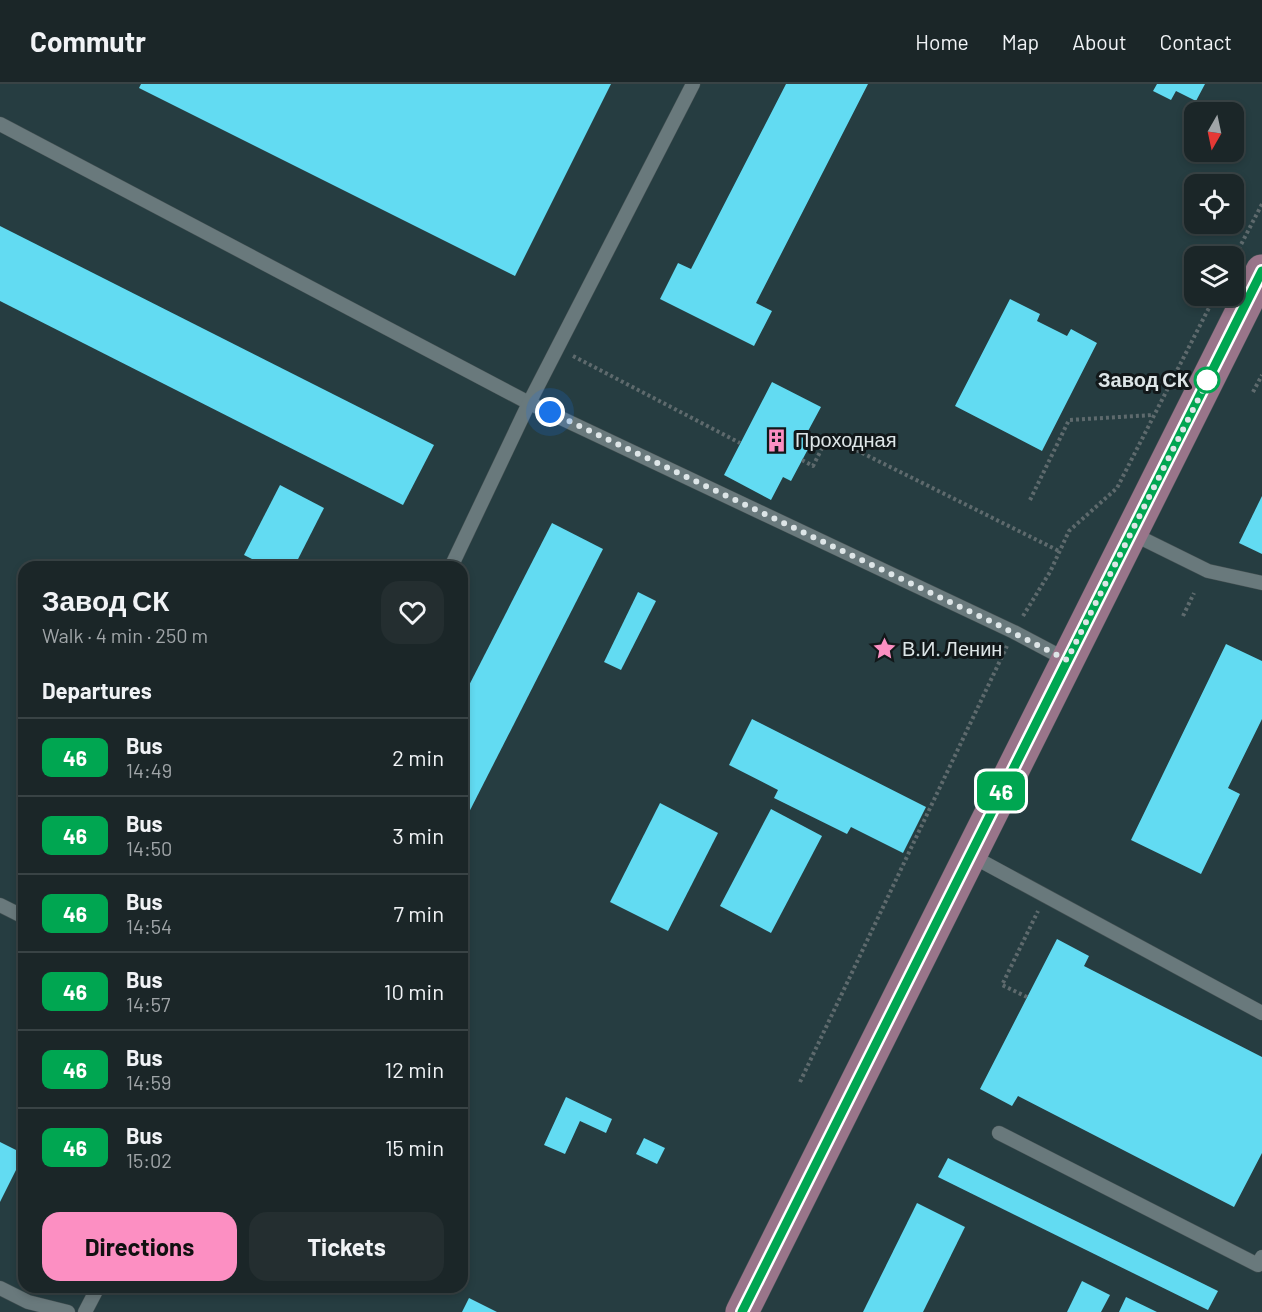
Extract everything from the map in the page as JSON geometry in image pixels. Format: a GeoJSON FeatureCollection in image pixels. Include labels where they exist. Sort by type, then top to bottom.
{"type":"FeatureCollection","features":[{"type":"Feature","properties":{"kind":"main road"},"geometry":{"type":"LineString","coordinates":[[742,1312],[1262,272]]}},
{"type":"Feature","properties":{"kind":"lane"},"geometry":{"type":"LineString","coordinates":[[454,561],[529,403],[693,84]]}},
{"type":"Feature","properties":{"kind":"lane"},"geometry":{"type":"LineString","coordinates":[[0,124],[529,403],[1014,632],[1067,660]]}},
{"type":"Feature","properties":{"kind":"lane"},"geometry":{"type":"LineString","coordinates":[[1131,533],[1208,571],[1262,583]]}},
{"type":"Feature","properties":{"kind":"lane"},"geometry":{"type":"LineString","coordinates":[[970,855],[1262,1012]]}},
{"type":"Feature","properties":{"kind":"lane"},"geometry":{"type":"LineString","coordinates":[[0,905],[18,914]]}},
{"type":"Feature","properties":{"kind":"lane"},"geometry":{"type":"LineString","coordinates":[[999,1133],[1258,1265],[1262,1257]]}},
{"type":"Feature","properties":{"kind":"lane"},"geometry":{"type":"LineString","coordinates":[[0,1288],[28,1302],[68,1312]]}},
{"type":"Feature","properties":{"kind":"lane"},"geometry":{"type":"LineString","coordinates":[[85,1312],[95,1293]]}},
{"type":"Feature","properties":{"kind":"path"},"geometry":{"type":"LineString","coordinates":[[1240,246],[1262,204]]}},
{"type":"Feature","properties":{"kind":"path"},"geometry":{"type":"LineString","coordinates":[[800,1082],[1014,632],[1050,572],[1069,531],[1117,488],[1210,306]]}},
{"type":"Feature","properties":{"kind":"path"},"geometry":{"type":"LineString","coordinates":[[557,348],[740,443]]}},
{"type":"Feature","properties":{"kind":"path"},"geometry":{"type":"LineString","coordinates":[[1253,392],[1262,375]]}},
{"type":"Feature","properties":{"kind":"path"},"geometry":{"type":"LineString","coordinates":[[1030,500],[1069,420],[1154,415]]}},
{"type":"Feature","properties":{"kind":"path"},"geometry":{"type":"LineString","coordinates":[[802,460],[813,466],[828,436],[1059,551]]}},
{"type":"Feature","properties":{"kind":"path"},"geometry":{"type":"LineString","coordinates":[[1183,616],[1194,593]]}},
{"type":"Feature","properties":{"kind":"path"},"geometry":{"type":"LineString","coordinates":[[1027,997],[1002,985],[1046,896]]}},
{"type":"Feature","properties":{"kind":"shaded area"},"geometry":{"type":"Polygon","coordinates":[[[0,84],[1262,84],[1262,270],[1244,305],[1244,246],[1184,246],[1184,306],[1244,306],[733,1312],[0,1312],[0,84]]]}},
{"type":"Feature","properties":{"kind":"shaded area"},"geometry":{"type":"Polygon","coordinates":[[[1262,288],[1262,1312],[751,1312],[1262,288]]]}},
{"type":"Feature","properties":{"kind":"building"},"geometry":{"type":"Polygon","coordinates":[[[141,84],[611,84],[515,276],[139,88],[141,84]]]}},
{"type":"Feature","properties":{"kind":"building"},"geometry":{"type":"Polygon","coordinates":[[[786,84],[868,84],[756,303],[772,311],[754,346],[660,299],[678,263],[691,269],[786,84]]]}},
{"type":"Feature","properties":{"kind":"building"},"geometry":{"type":"Polygon","coordinates":[[[1157,84],[1205,84],[1196,101],[1176,91],[1171,100],[1153,91],[1157,84]]]}},
{"type":"Feature","properties":{"kind":"building"},"geometry":{"type":"Polygon","coordinates":[[[0,226],[434,445],[403,505],[0,301],[0,226]]]}},
{"type":"Feature","properties":{"kind":"building"},"geometry":{"type":"Polygon","coordinates":[[[1010,299],[1040,314],[1037,321],[1067,336],[1071,329],[1097,343],[1042,451],[955,406],[1010,299]]]}},
{"type":"Feature","properties":{"kind":"building","name":"Проходная"},"geometry":{"type":"Polygon","coordinates":[[[772,382],[821,407],[807,433],[815,436],[791,481],[783,477],[771,500],[724,475],[772,382]]]}},
{"type":"Feature","properties":{"kind":"building"},"geometry":{"type":"Polygon","coordinates":[[[280,485],[324,508],[297,561],[256,561],[244,555],[280,485]]]}},
{"type":"Feature","properties":{"kind":"building"},"geometry":{"type":"Polygon","coordinates":[[[1262,496],[1262,554],[1239,543],[1262,496]]]}},
{"type":"Feature","properties":{"kind":"building"},"geometry":{"type":"Polygon","coordinates":[[[552,523],[603,549],[468,814],[468,687],[552,523]]]}},
{"type":"Feature","properties":{"kind":"building"},"geometry":{"type":"Polygon","coordinates":[[[638,592],[656,601],[621,670],[604,662],[638,592]]]}},
{"type":"Feature","properties":{"kind":"building"},"geometry":{"type":"Polygon","coordinates":[[[1226,644],[1262,661],[1262,719],[1228,788],[1240,794],[1201,874],[1131,840],[1226,644]]]}},
{"type":"Feature","properties":{"kind":"building"},"geometry":{"type":"Polygon","coordinates":[[[752,719],[926,807],[903,853],[851,827],[847,834],[774,798],[778,790],[729,765],[752,719]]]}},
{"type":"Feature","properties":{"kind":"building"},"geometry":{"type":"Polygon","coordinates":[[[660,803],[718,833],[668,931],[610,902],[660,803]]]}},
{"type":"Feature","properties":{"kind":"building"},"geometry":{"type":"Polygon","coordinates":[[[771,809],[822,836],[771,933],[720,906],[771,809]]]}},
{"type":"Feature","properties":{"kind":"building"},"geometry":{"type":"Polygon","coordinates":[[[1057,939],[1089,956],[1084,966],[1262,1057],[1262,1153],[1234,1207],[1018,1096],[1012,1106],[980,1089],[1057,939]]]}},
{"type":"Feature","properties":{"kind":"building"},"geometry":{"type":"Polygon","coordinates":[[[566,1097],[612,1119],[606,1133],[580,1121],[565,1154],[544,1145],[566,1097]]]}},
{"type":"Feature","properties":{"kind":"building"},"geometry":{"type":"Polygon","coordinates":[[[644,1138],[665,1148],[657,1164],[636,1154],[644,1138]]]}},
{"type":"Feature","properties":{"kind":"building"},"geometry":{"type":"Polygon","coordinates":[[[0,1142],[18,1151],[18,1166],[0,1202],[0,1142]]]}},
{"type":"Feature","properties":{"kind":"building"},"geometry":{"type":"Polygon","coordinates":[[[948,1158],[1218,1291],[1208,1310],[938,1177],[948,1158]]]}},
{"type":"Feature","properties":{"kind":"building"},"geometry":{"type":"Polygon","coordinates":[[[917,1203],[965,1227],[923,1312],[863,1312],[917,1203]]]}},
{"type":"Feature","properties":{"kind":"building"},"geometry":{"type":"Polygon","coordinates":[[[1082,1281],[1110,1295],[1101,1312],[1067,1312],[1082,1281]]]}},
{"type":"Feature","properties":{"kind":"building"},"geometry":{"type":"Polygon","coordinates":[[[1126,1297],[1157,1312],[1119,1312],[1126,1297]]]}},
{"type":"Feature","properties":{"kind":"building"},"geometry":{"type":"Polygon","coordinates":[[[469,1298],[497,1312],[462,1312],[469,1298]]]}},
{"type":"Feature","properties":{"kind":"bus line","name":"46"},"geometry":{"type":"LineString","coordinates":[[742,1312],[1262,271]]}},
{"type":"Feature","properties":{"kind":"place","name":"Завод СК"},"geometry":{"type":"Point","coordinates":[1207,380]}},
{"type":"Feature","properties":{"kind":"place","name":"Проходная"},"geometry":{"type":"Point","coordinates":[777,440]}},
{"type":"Feature","properties":{"kind":"place","name":"В.И. Ленин"},"geometry":{"type":"Point","coordinates":[884,649]}},
{"type":"Feature","properties":{"kind":"route"},"geometry":{"type":"LineString","coordinates":[[550,412],[1014,632],[1067,660],[1212,372],[1207,380]]}}]}
